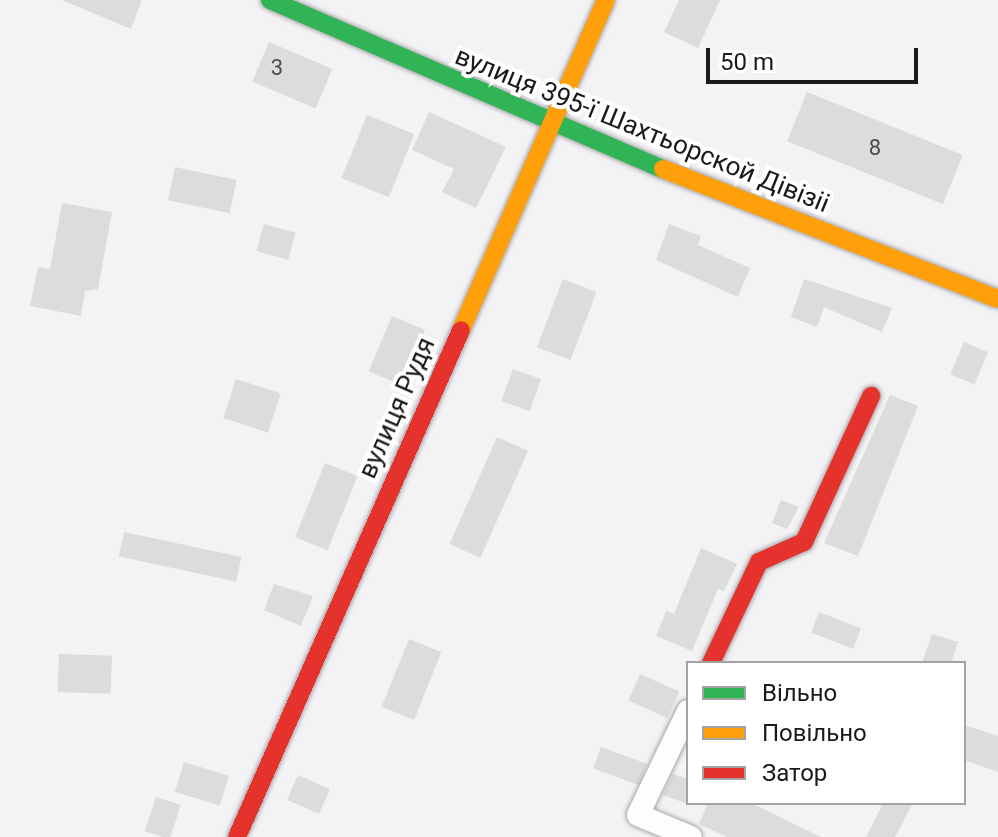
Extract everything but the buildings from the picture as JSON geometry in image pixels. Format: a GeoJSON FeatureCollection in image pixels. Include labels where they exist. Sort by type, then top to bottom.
{"type":"FeatureCollection","features":[{"type":"Feature","properties":{"kind":"street","name":"вулиця 395-ї Шахтьорской Дівізіі"},"geometry":{"type":"LineString","coordinates":[[270,0],[550,125],[998,299]]}},
{"type":"Feature","properties":{"kind":"street","name":"вулиця Рудя"},"geometry":{"type":"LineString","coordinates":[[237,837],[606,0]]}},
{"type":"Feature","properties":{"kind":"street"},"geometry":{"type":"LineString","coordinates":[[712,661],[759,562],[804,542],[871,396]]}},
{"type":"Feature","properties":{"kind":"street"},"geometry":{"type":"LineString","coordinates":[[686,715],[638,815],[691,837]]}},
{"type":"Feature","properties":{"kind":"traffic: fast"},"geometry":{"type":"LineString","coordinates":[[270,0],[663,169]]}},
{"type":"Feature","properties":{"kind":"traffic: slow"},"geometry":{"type":"LineString","coordinates":[[461,330],[606,0]]}},
{"type":"Feature","properties":{"kind":"traffic: slow"},"geometry":{"type":"LineString","coordinates":[[663,169],[998,299]]}},
{"type":"Feature","properties":{"kind":"traffic: jam"},"geometry":{"type":"LineString","coordinates":[[237,837],[461,330]]}},
{"type":"Feature","properties":{"kind":"traffic: jam"},"geometry":{"type":"LineString","coordinates":[[712,661],[759,562],[804,542],[871,396]]}}]}
